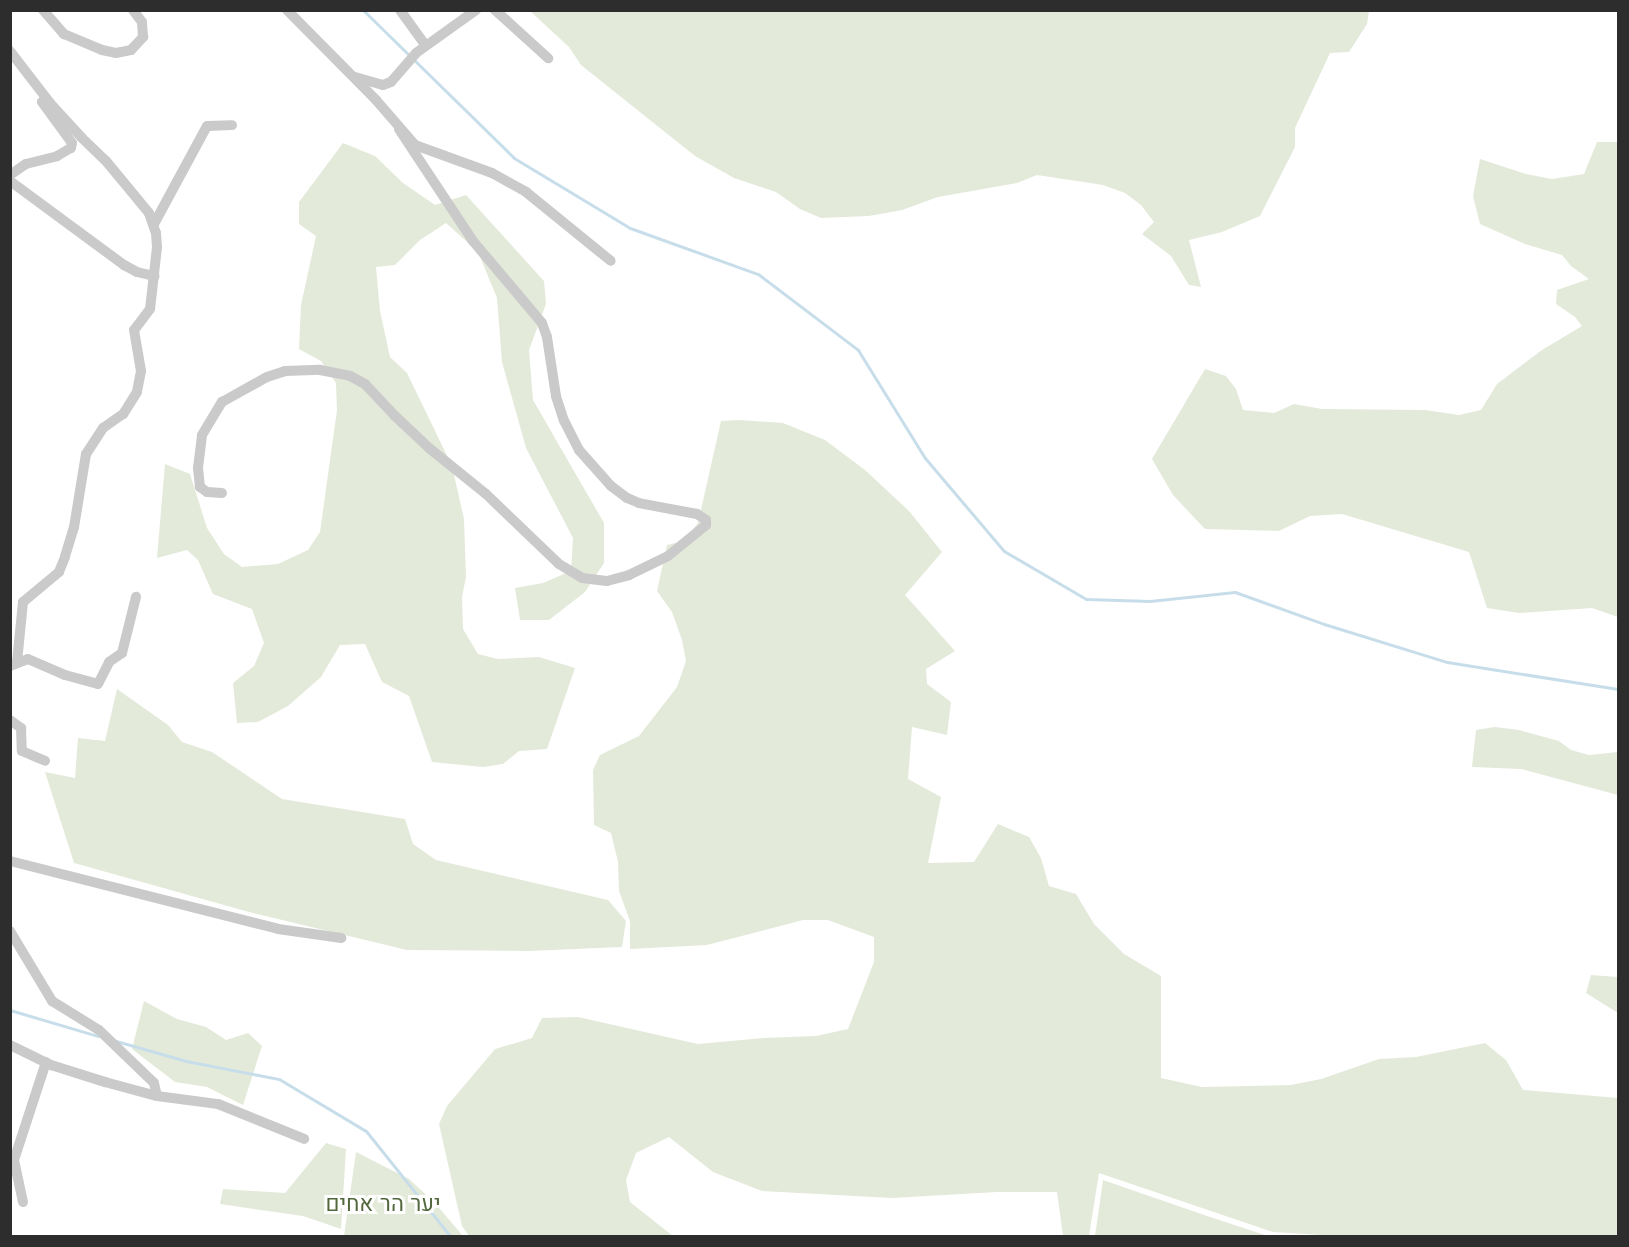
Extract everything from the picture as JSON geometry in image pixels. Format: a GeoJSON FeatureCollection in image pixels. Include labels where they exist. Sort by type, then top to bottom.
{"type":"FeatureCollection","features":[{"type":"Feature","properties":{"kind":"street"},"geometry":{"type":"LineString","coordinates":[[43,10],[64,34],[102,50],[116,53],[131,50],[142,37],[142,22],[133,10]]}},
{"type":"Feature","properties":{"kind":"street"},"geometry":{"type":"LineString","coordinates":[[287,10],[354,77],[415,145],[492,173],[526,192],[611,261]]}},
{"type":"Feature","properties":{"kind":"street"},"geometry":{"type":"LineString","coordinates":[[400,10],[426,46]]}},
{"type":"Feature","properties":{"kind":"street"},"geometry":{"type":"LineString","coordinates":[[354,77],[383,85],[391,82],[416,53],[476,10]]}},
{"type":"Feature","properties":{"kind":"street"},"geometry":{"type":"LineString","coordinates":[[495,10],[548,58]]}},
{"type":"Feature","properties":{"kind":"street"},"geometry":{"type":"LineString","coordinates":[[11,53],[82,138],[106,160],[132,191],[153,224],[157,247],[150,309],[134,330],[141,370],[137,392],[123,414],[103,428],[86,454],[74,527],[65,557],[59,572],[23,602],[14,664]]}},
{"type":"Feature","properties":{"kind":"street"},"geometry":{"type":"LineString","coordinates":[[10,176],[26,164],[57,156],[71,148],[72,142],[43,104],[35,84]]}},
{"type":"Feature","properties":{"kind":"street"},"geometry":{"type":"LineString","coordinates":[[153,224],[159,217],[207,126],[232,125]]}},
{"type":"Feature","properties":{"kind":"street"},"geometry":{"type":"LineString","coordinates":[[222,493],[207,492],[200,487],[198,468],[202,435],[222,402],[267,377],[285,371],[320,370],[350,375],[365,384],[393,415],[429,448],[486,494],[559,564],[582,578],[607,581],[629,575],[668,556],[706,525],[706,520],[697,514],[639,503],[627,498],[611,486],[579,450],[564,421],[556,396],[547,337],[542,323],[473,241],[399,129]]}},
{"type":"Feature","properties":{"kind":"street"},"geometry":{"type":"LineString","coordinates":[[10,181],[130,268],[146,276],[155,276]]}},
{"type":"Feature","properties":{"kind":"street"},"geometry":{"type":"LineString","coordinates":[[14,664],[23,659],[36,661],[65,675],[92,685],[98,684],[109,662],[122,653],[136,597]]}},
{"type":"Feature","properties":{"kind":"street"},"geometry":{"type":"LineString","coordinates":[[10,720],[21,728],[22,752],[45,761]]}},
{"type":"Feature","properties":{"kind":"street"},"geometry":{"type":"LineString","coordinates":[[10,861],[278,929],[341,938]]}},
{"type":"Feature","properties":{"kind":"street"},"geometry":{"type":"LineString","coordinates":[[10,931],[52,1001],[99,1030],[154,1083],[157,1096]]}},
{"type":"Feature","properties":{"kind":"street"},"geometry":{"type":"LineString","coordinates":[[10,1045],[46,1062],[157,1096],[218,1104],[304,1139]]}},
{"type":"Feature","properties":{"kind":"street"},"geometry":{"type":"LineString","coordinates":[[23,1202],[14,1160],[46,1062]]}},
{"type":"Feature","properties":{"kind":"green space"},"geometry":{"type":"Polygon","coordinates":[[[530,11],[1369,11],[1367,24],[1349,52],[1330,53],[1295,128],[1295,147],[1260,216],[1222,232],[1189,240],[1201,287],[1189,285],[1171,256],[1142,234],[1154,222],[1141,205],[1125,193],[1103,185],[1037,175],[1017,183],[938,197],[902,210],[869,216],[821,218],[800,209],[776,192],[734,178],[695,156],[581,65],[569,47],[530,11]]]}},
{"type":"Feature","properties":{"kind":"green space"},"geometry":{"type":"Polygon","coordinates":[[[1597,142],[1618,142],[1618,617],[1592,608],[1519,613],[1487,608],[1469,552],[1342,514],[1310,516],[1279,531],[1205,529],[1173,495],[1152,459],[1205,369],[1226,376],[1236,389],[1243,410],[1274,413],[1294,404],[1322,409],[1425,410],[1459,415],[1481,410],[1497,384],[1542,350],[1582,326],[1575,317],[1556,304],[1557,290],[1589,279],[1571,266],[1562,255],[1525,244],[1480,224],[1473,196],[1480,159],[1526,174],[1552,179],[1584,174],[1597,142]]]}},
{"type":"Feature","properties":{"kind":"green space"},"geometry":{"type":"Polygon","coordinates":[[[343,143],[375,156],[403,183],[435,205],[466,195],[544,281],[546,304],[529,350],[533,400],[604,523],[604,563],[585,592],[549,620],[520,620],[515,588],[543,583],[571,571],[573,538],[526,448],[502,362],[497,298],[478,252],[446,223],[420,240],[395,265],[376,267],[380,311],[390,357],[407,373],[452,466],[464,519],[466,577],[462,597],[463,629],[478,654],[498,659],[539,657],[575,668],[547,749],[519,751],[503,764],[483,767],[432,762],[409,696],[382,682],[365,644],[340,645],[321,677],[288,706],[258,722],[237,723],[233,683],[254,666],[264,643],[252,609],[213,594],[198,560],[187,550],[157,558],[165,464],[190,474],[207,528],[224,554],[242,567],[278,564],[308,550],[320,532],[337,410],[336,383],[321,361],[299,349],[301,305],[316,236],[299,224],[299,202],[343,143]]]}},
{"type":"Feature","properties":{"kind":"green space"},"geometry":{"type":"Polygon","coordinates":[[[721,421],[783,423],[825,440],[865,470],[909,511],[942,552],[905,595],[955,651],[926,669],[927,684],[951,702],[947,735],[912,727],[908,779],[941,797],[928,863],[974,862],[998,824],[1029,837],[1041,858],[1049,886],[1076,894],[1094,924],[1124,954],[1161,976],[1161,1078],[1202,1087],[1291,1085],[1321,1079],[1379,1059],[1416,1057],[1485,1043],[1506,1060],[1523,1090],[1618,1098],[1618,1236],[1337,1236],[1273,1232],[1099,1173],[1089,1236],[1063,1236],[1057,1192],[997,1192],[892,1198],[762,1191],[713,1172],[669,1137],[636,1153],[626,1180],[630,1202],[673,1236],[469,1236],[462,1226],[439,1124],[447,1106],[495,1049],[532,1038],[542,1018],[578,1017],[698,1044],[816,1036],[848,1029],[874,962],[874,937],[828,920],[803,920],[707,945],[630,949],[630,921],[619,891],[618,862],[611,833],[594,825],[593,770],[600,755],[639,736],[677,687],[686,661],[682,640],[672,612],[657,591],[667,545],[684,541],[698,523],[721,421]]]}},
{"type":"Feature","properties":{"kind":"green space"},"geometry":{"type":"Polygon","coordinates":[[[117,689],[168,725],[182,742],[212,752],[282,799],[405,819],[413,844],[436,860],[608,900],[626,921],[622,947],[529,951],[407,950],[249,912],[74,863],[45,772],[75,778],[78,738],[105,741],[117,689]]]}},
{"type":"Feature","properties":{"kind":"green space"},"geometry":{"type":"Polygon","coordinates":[[[1495,727],[1519,730],[1559,741],[1571,750],[1589,755],[1618,752],[1618,795],[1521,769],[1472,767],[1476,730],[1495,727]]]}},
{"type":"Feature","properties":{"kind":"green space"},"geometry":{"type":"Polygon","coordinates":[[[1591,975],[1618,977],[1618,1013],[1586,993],[1591,975]]]}},
{"type":"Feature","properties":{"kind":"green space"},"geometry":{"type":"Polygon","coordinates":[[[144,1001],[177,1019],[206,1027],[226,1040],[248,1033],[262,1046],[243,1105],[207,1087],[175,1082],[132,1049],[144,1001]]]}},
{"type":"Feature","properties":{"kind":"green space"},"geometry":{"type":"Polygon","coordinates":[[[326,1143],[346,1149],[341,1229],[303,1216],[220,1204],[223,1189],[285,1193],[326,1143]]]}},
{"type":"Feature","properties":{"kind":"green space","name":"יער הר אחים"},"geometry":{"type":"Polygon","coordinates":[[[356,1152],[409,1179],[434,1202],[463,1236],[344,1236],[356,1152]]]}},
{"type":"Feature","properties":{"kind":"green space"},"geometry":{"type":"Polygon","coordinates":[[[1103,1180],[1210,1217],[1268,1236],[1095,1236],[1103,1180]]]}},
{"type":"Feature","properties":{"kind":"waterway"},"geometry":{"type":"LineString","coordinates":[[363,10],[514,158],[630,228],[758,274],[858,350],[925,458],[1004,551],[1086,599],[1150,601],[1235,592],[1324,624],[1447,662],[1618,689]]}},
{"type":"Feature","properties":{"kind":"waterway"},"geometry":{"type":"LineString","coordinates":[[10,1010],[98,1036]]}},
{"type":"Feature","properties":{"kind":"waterway"},"geometry":{"type":"LineString","coordinates":[[116,1041],[186,1061],[279,1079],[366,1131],[450,1236]]}}]}
